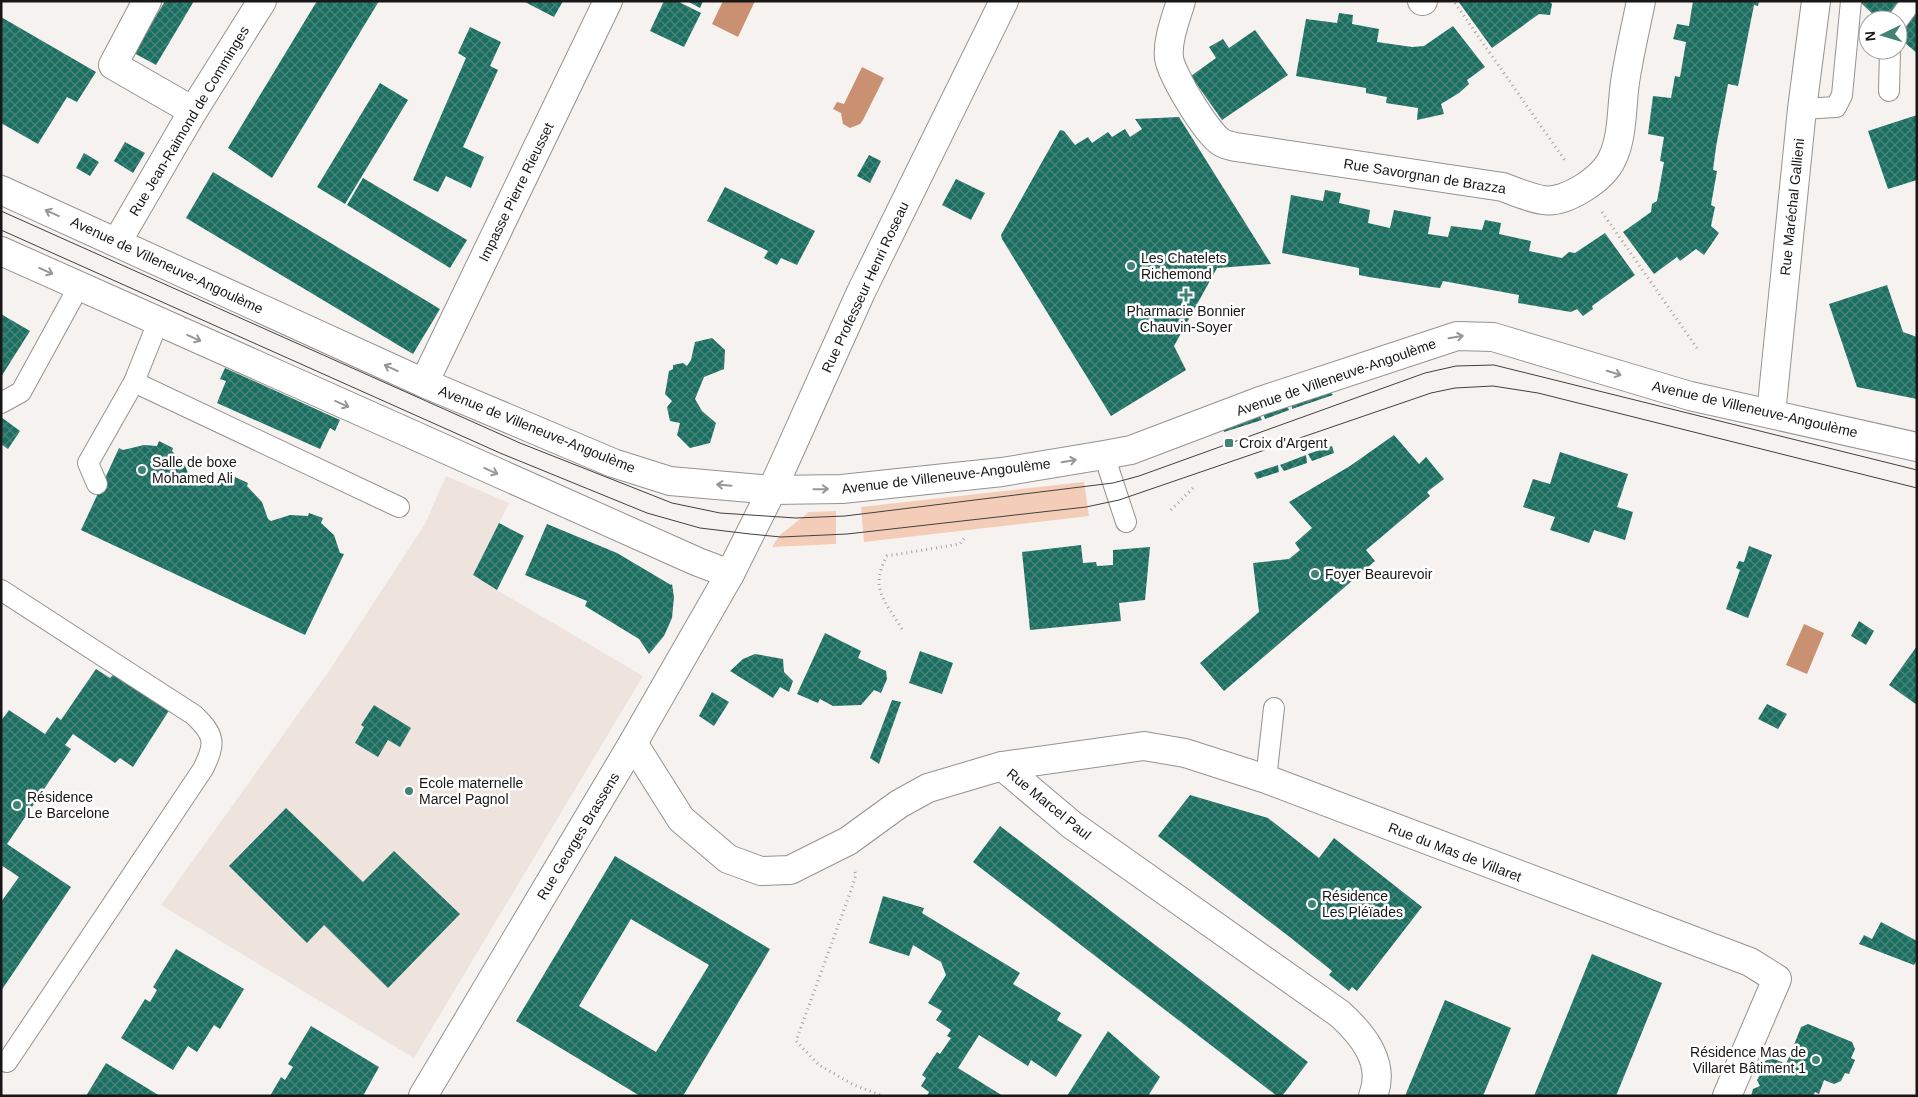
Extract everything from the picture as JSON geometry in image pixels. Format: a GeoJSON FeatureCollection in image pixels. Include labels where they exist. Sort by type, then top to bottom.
{"type":"FeatureCollection","features":[{"type":"Feature","properties":{"kind":"street"},"geometry":{"type":"LineString","coordinates":[[148,1],[113,65],[193,111]]}},
{"type":"Feature","properties":{"kind":"street","name":"Rue Jean-Raimond de Comminges"},"geometry":{"type":"LineString","coordinates":[[117,242],[193,111],[262,1]]}},
{"type":"Feature","properties":{"kind":"street","name":"Impasse Pierre Rieusset"},"geometry":{"type":"LineString","coordinates":[[424,383],[608,1]]}},
{"type":"Feature","properties":{"kind":"street","name":"Rue Professeur Henri Roseau"},"geometry":{"type":"LineString","coordinates":[[730,574],[772,490],[861,292],[1004,1]]}},
{"type":"Feature","properties":{"kind":"street","name":"Rue Savorgnan de Brazza"},"geometry":{"type":"LineString","coordinates":[[1181,1],[1170,44],[1169,57],[1173,72],[1210,132],[1221,142],[1245,149],[1503,188],[1544,201],[1566,198],[1599,175],[1612,160],[1617,142],[1626,76],[1641,1]]}},
{"type":"Feature","properties":{"kind":"street","name":"Rue Maréchal Gallieni"},"geometry":{"type":"LineString","coordinates":[[1771,414],[1802,109],[1816,1]]}},
{"type":"Feature","properties":{"kind":"street","name":"Avenue de Villeneuve-Angoulème"},"geometry":{"type":"LineString","coordinates":[[1,190],[424,383],[613,462],[670,480],[772,490],[842,488],[974,475],[1104,455],[1131,450],[1260,401],[1457,336],[1493,338],[1690,396],[1917,448]]}},
{"type":"Feature","properties":{"kind":"street"},"geometry":{"type":"LineString","coordinates":[[1,252],[450,453],[698,562],[730,574]]}},
{"type":"Feature","properties":{"kind":"street","name":"Rue Georges Brassens"},"geometry":{"type":"LineString","coordinates":[[423,1096],[633,744],[730,574]]}},
{"type":"Feature","properties":{"kind":"street","name":"Rue Marcel Paul"},"geometry":{"type":"LineString","coordinates":[[633,744],[681,819],[728,859],[762,871],[790,870],[848,840],[899,804],[928,788],[1002,766],[1072,825],[1340,1014],[1362,1035],[1376,1060],[1377,1086],[1373,1096]]}},
{"type":"Feature","properties":{"kind":"street","name":"Rue du Mas de Villaret"},"geometry":{"type":"LineString","coordinates":[[1002,766],[1144,746],[1185,753],[1266,779],[1750,962],[1777,980],[1727,1096]]}},
{"type":"Feature","properties":{"kind":"lane"},"geometry":{"type":"LineString","coordinates":[[1802,109],[1836,107],[1842,95],[1851,1]]}},
{"type":"Feature","properties":{"kind":"lane"},"geometry":{"type":"LineString","coordinates":[[1889,91],[1890,60]]}},
{"type":"Feature","properties":{"kind":"lane"},"geometry":{"type":"LineString","coordinates":[[1,404],[22,392],[72,299],[75,284]]}},
{"type":"Feature","properties":{"kind":"lane"},"geometry":{"type":"LineString","coordinates":[[97,484],[88,463],[134,382],[158,322]]}},
{"type":"Feature","properties":{"kind":"lane"},"geometry":{"type":"LineString","coordinates":[[134,382],[400,507]]}},
{"type":"Feature","properties":{"kind":"lane"},"geometry":{"type":"LineString","coordinates":[[1104,455],[1126,522]]}},
{"type":"Feature","properties":{"kind":"lane"},"geometry":{"type":"LineString","coordinates":[[1,590],[194,715],[208,729],[212,750],[203,769],[7,1062]]}},
{"type":"Feature","properties":{"kind":"lane"},"geometry":{"type":"LineString","coordinates":[[1266,779],[1274,708]]}},
{"type":"Feature","properties":{"kind":"path"},"geometry":{"type":"LineString","coordinates":[[1171,510],[1193,488]]}},
{"type":"Feature","properties":{"kind":"path"},"geometry":{"type":"LineString","coordinates":[[902,629],[879,590],[879,570],[887,556],[960,544],[964,536]]}},
{"type":"Feature","properties":{"kind":"path"},"geometry":{"type":"LineString","coordinates":[[856,875],[796,1041],[819,1065],[854,1085],[883,1096]]}},
{"type":"Feature","properties":{"kind":"shaded area"},"geometry":{"type":"Polygon","coordinates":[[[723,1],[755,1],[738,37],[712,24],[723,1]]]}},
{"type":"Feature","properties":{"kind":"shaded area"},"geometry":{"type":"Polygon","coordinates":[[[862,67],[884,78],[863,120],[860,124],[850,128],[843,124],[841,113],[833,109],[837,102],[844,104],[862,67]]]}},
{"type":"Feature","properties":{"kind":"shaded area","name":"Ecole maternelle Marcel Pagnol"},"geometry":{"type":"Polygon","coordinates":[[[446,476],[509,503],[473,576],[643,676],[414,1058],[161,905],[329,671],[425,524],[446,476]]]}},
{"type":"Feature","properties":{"kind":"shaded area"},"geometry":{"type":"Polygon","coordinates":[[[1084,482],[1089,516],[864,542],[861,507],[1084,482]]]}},
{"type":"Feature","properties":{"kind":"shaded area"},"geometry":{"type":"Polygon","coordinates":[[[836,511],[836,544],[772,547],[780,535],[809,512],[836,511]]]}},
{"type":"Feature","properties":{"kind":"shaded area"},"geometry":{"type":"Polygon","coordinates":[[[1804,624],[1824,633],[1807,674],[1786,665],[1804,624]]]}},
{"type":"Feature","properties":{"kind":"building"},"geometry":{"type":"Polygon","coordinates":[[[165,1],[194,1],[156,65],[134,53],[165,1]]]}},
{"type":"Feature","properties":{"kind":"building"},"geometry":{"type":"Polygon","coordinates":[[[317,1],[379,1],[272,178],[228,148],[317,1]]]}},
{"type":"Feature","properties":{"kind":"building"},"geometry":{"type":"Polygon","coordinates":[[[523,1],[563,1],[554,17],[523,1]]]}},
{"type":"Feature","properties":{"kind":"building"},"geometry":{"type":"Polygon","coordinates":[[[664,1],[677,1],[701,13],[684,47],[650,31],[664,1]]]}},
{"type":"Feature","properties":{"kind":"building"},"geometry":{"type":"Polygon","coordinates":[[[687,1],[703,1],[700,8],[687,1]]]}},
{"type":"Feature","properties":{"kind":"building"},"geometry":{"type":"Polygon","coordinates":[[[1458,1],[1549,1],[1552,4],[1550,15],[1539,14],[1492,48],[1458,1]]]}},
{"type":"Feature","properties":{"kind":"building"},"geometry":{"type":"Polygon","coordinates":[[[1693,1],[1759,1],[1758,6],[1754,5],[1738,86],[1728,84],[1716,147],[1713,170],[1717,171],[1711,205],[1715,207],[1711,226],[1719,233],[1704,255],[1696,249],[1680,261],[1677,257],[1654,274],[1623,232],[1651,212],[1652,204],[1657,201],[1664,162],[1660,161],[1664,137],[1648,134],[1653,96],[1671,98],[1675,76],[1680,77],[1686,42],[1673,39],[1677,24],[1689,26],[1693,1]]]}},
{"type":"Feature","properties":{"kind":"building"},"geometry":{"type":"Polygon","coordinates":[[[1859,1],[1917,1],[1917,53],[1908,45],[1908,10],[1868,10],[1859,1]]]}},
{"type":"Feature","properties":{"kind":"building"},"geometry":{"type":"Polygon","coordinates":[[[1339,13],[1353,15],[1352,24],[1379,29],[1377,42],[1412,47],[1424,46],[1453,26],[1485,67],[1467,80],[1469,84],[1459,93],[1441,104],[1444,114],[1417,120],[1418,108],[1386,103],[1387,97],[1366,93],[1366,88],[1296,76],[1306,19],[1337,23],[1339,13]]]}},
{"type":"Feature","properties":{"kind":"building"},"geometry":{"type":"Polygon","coordinates":[[[1,17],[96,72],[77,102],[67,97],[38,144],[1,123],[1,17]]]}},
{"type":"Feature","properties":{"kind":"building"},"geometry":{"type":"Polygon","coordinates":[[[470,27],[501,42],[490,66],[498,70],[463,147],[484,157],[471,188],[446,176],[438,192],[413,180],[466,58],[458,53],[470,27]]]}},
{"type":"Feature","properties":{"kind":"building"},"geometry":{"type":"Polygon","coordinates":[[[1255,30],[1288,75],[1222,120],[1191,76],[1216,58],[1209,47],[1223,39],[1229,48],[1255,30]]]}},
{"type":"Feature","properties":{"kind":"building"},"geometry":{"type":"Polygon","coordinates":[[[380,83],[408,100],[345,204],[317,187],[380,83]]]}},
{"type":"Feature","properties":{"kind":"building"},"geometry":{"type":"Polygon","coordinates":[[[1917,115],[1917,180],[1888,189],[1868,131],[1917,115]]]}},
{"type":"Feature","properties":{"kind":"building","name":"Les Chatelets Richemond"},"geometry":{"type":"Polygon","coordinates":[[[1179,117],[1271,264],[1217,268],[1174,346],[1186,370],[1111,416],[1001,235],[1060,130],[1064,131],[1075,145],[1088,137],[1092,143],[1108,132],[1112,137],[1125,129],[1130,137],[1142,129],[1135,119],[1179,117]]]}},
{"type":"Feature","properties":{"kind":"building"},"geometry":{"type":"Polygon","coordinates":[[[125,142],[145,153],[133,173],[114,161],[125,142]]]}},
{"type":"Feature","properties":{"kind":"building"},"geometry":{"type":"Polygon","coordinates":[[[84,153],[99,162],[90,176],[76,168],[84,153]]]}},
{"type":"Feature","properties":{"kind":"building"},"geometry":{"type":"Polygon","coordinates":[[[869,155],[881,161],[870,183],[857,176],[869,155]]]}},
{"type":"Feature","properties":{"kind":"building"},"geometry":{"type":"Polygon","coordinates":[[[213,172],[440,309],[413,354],[186,218],[213,172]]]}},
{"type":"Feature","properties":{"kind":"building"},"geometry":{"type":"Polygon","coordinates":[[[363,178],[467,240],[450,268],[347,205],[363,178]]]}},
{"type":"Feature","properties":{"kind":"building"},"geometry":{"type":"Polygon","coordinates":[[[956,179],[985,193],[971,220],[942,205],[956,179]]]}},
{"type":"Feature","properties":{"kind":"building"},"geometry":{"type":"Polygon","coordinates":[[[725,187],[815,231],[797,265],[781,258],[777,265],[764,258],[768,251],[707,221],[725,187]]]}},
{"type":"Feature","properties":{"kind":"building"},"geometry":{"type":"Polygon","coordinates":[[[1325,190],[1341,193],[1339,203],[1370,210],[1368,223],[1390,228],[1394,210],[1431,217],[1428,234],[1448,237],[1451,226],[1482,230],[1485,220],[1501,223],[1499,234],[1531,241],[1529,251],[1562,258],[1569,252],[1575,253],[1605,233],[1635,275],[1592,306],[1593,309],[1583,316],[1577,309],[1571,312],[1518,303],[1519,295],[1443,281],[1440,288],[1369,277],[1359,275],[1359,268],[1282,253],[1291,195],[1323,201],[1325,190]]]}},
{"type":"Feature","properties":{"kind":"building"},"geometry":{"type":"Polygon","coordinates":[[[1887,285],[1903,332],[1917,337],[1917,399],[1857,387],[1829,304],[1887,285]]]}},
{"type":"Feature","properties":{"kind":"building"},"geometry":{"type":"Polygon","coordinates":[[[1,314],[30,331],[1,377],[1,314]]]}},
{"type":"Feature","properties":{"kind":"building"},"geometry":{"type":"Polygon","coordinates":[[[712,338],[725,350],[724,369],[704,377],[695,399],[702,411],[716,423],[710,443],[690,448],[677,435],[680,423],[670,421],[667,407],[672,401],[665,394],[669,371],[673,369],[673,365],[683,363],[687,366],[691,360],[695,342],[712,338]]]}},
{"type":"Feature","properties":{"kind":"building"},"geometry":{"type":"Polygon","coordinates":[[[225,368],[340,420],[335,431],[330,428],[320,449],[217,403],[226,381],[220,379],[225,368]]]}},
{"type":"Feature","properties":{"kind":"building"},"geometry":{"type":"Polygon","coordinates":[[[1327,389],[1333,395],[1292,409],[1291,401],[1327,389]]]}},
{"type":"Feature","properties":{"kind":"building"},"geometry":{"type":"Polygon","coordinates":[[[1286,403],[1289,410],[1265,419],[1262,411],[1286,403]]]}},
{"type":"Feature","properties":{"kind":"building"},"geometry":{"type":"Polygon","coordinates":[[[1258,413],[1262,420],[1224,432],[1223,426],[1258,413]]]}},
{"type":"Feature","properties":{"kind":"building"},"geometry":{"type":"Polygon","coordinates":[[[1,417],[20,431],[8,449],[1,444],[1,417]]]}},
{"type":"Feature","properties":{"kind":"building","name":"Foyer Beaurevoir"},"geometry":{"type":"Polygon","coordinates":[[[1394,435],[1419,464],[1426,457],[1444,479],[1427,492],[1430,496],[1366,550],[1375,561],[1224,691],[1200,663],[1259,612],[1253,563],[1289,559],[1300,550],[1295,543],[1312,528],[1289,502],[1350,466],[1394,435]]]}},
{"type":"Feature","properties":{"kind":"building"},"geometry":{"type":"Polygon","coordinates":[[[159,441],[173,448],[172,451],[184,463],[192,483],[199,486],[220,479],[234,480],[235,477],[248,483],[247,486],[262,502],[268,519],[271,521],[290,515],[308,516],[309,513],[323,518],[321,523],[334,535],[340,553],[344,554],[305,635],[81,530],[119,448],[123,450],[144,445],[157,446],[159,441]]]}},
{"type":"Feature","properties":{"kind":"building"},"geometry":{"type":"Polygon","coordinates":[[[1332,446],[1334,453],[1312,461],[1308,454],[1332,446]]]}},
{"type":"Feature","properties":{"kind":"building"},"geometry":{"type":"Polygon","coordinates":[[[1560,452],[1628,474],[1617,507],[1633,512],[1625,540],[1594,530],[1589,543],[1550,530],[1555,517],[1523,507],[1533,479],[1550,484],[1560,452]]]}},
{"type":"Feature","properties":{"kind":"building"},"geometry":{"type":"Polygon","coordinates":[[[1306,455],[1307,463],[1284,471],[1280,465],[1306,455]]]}},
{"type":"Feature","properties":{"kind":"building"},"geometry":{"type":"Polygon","coordinates":[[[1278,465],[1279,472],[1257,479],[1254,473],[1278,465]]]}},
{"type":"Feature","properties":{"kind":"building"},"geometry":{"type":"Polygon","coordinates":[[[499,523],[524,536],[497,590],[473,575],[499,523]]]}},
{"type":"Feature","properties":{"kind":"building"},"geometry":{"type":"Polygon","coordinates":[[[547,524],[617,553],[672,584],[674,597],[672,618],[664,636],[649,654],[639,639],[585,606],[587,601],[525,575],[547,524]]]}},
{"type":"Feature","properties":{"kind":"building"},"geometry":{"type":"Polygon","coordinates":[[[1081,545],[1083,563],[1096,562],[1097,566],[1113,565],[1113,550],[1150,547],[1145,600],[1119,603],[1121,621],[1030,630],[1022,552],[1081,545]]]}},
{"type":"Feature","properties":{"kind":"building"},"geometry":{"type":"Polygon","coordinates":[[[1749,546],[1772,555],[1748,618],[1726,609],[1740,570],[1736,568],[1739,561],[1744,562],[1749,546]]]}},
{"type":"Feature","properties":{"kind":"building"},"geometry":{"type":"Polygon","coordinates":[[[1859,621],[1874,631],[1866,645],[1851,636],[1859,621]]]}},
{"type":"Feature","properties":{"kind":"building"},"geometry":{"type":"Polygon","coordinates":[[[825,633],[861,651],[858,658],[886,671],[887,679],[881,693],[874,690],[861,705],[833,706],[820,699],[818,703],[797,694],[825,633]]]}},
{"type":"Feature","properties":{"kind":"building"},"geometry":{"type":"Polygon","coordinates":[[[1917,646],[1917,705],[1889,685],[1917,646]]]}},
{"type":"Feature","properties":{"kind":"building"},"geometry":{"type":"Polygon","coordinates":[[[920,651],[953,663],[942,694],[909,683],[920,651]]]}},
{"type":"Feature","properties":{"kind":"building"},"geometry":{"type":"Polygon","coordinates":[[[755,654],[783,659],[784,672],[793,681],[789,692],[780,687],[773,698],[730,671],[743,659],[755,654]]]}},
{"type":"Feature","properties":{"kind":"building","name":"Résidence Le Barcelone"},"geometry":{"type":"Polygon","coordinates":[[[96,669],[110,678],[116,672],[170,709],[133,767],[120,758],[115,763],[73,734],[65,745],[71,749],[7,844],[71,887],[1,991],[1,902],[19,877],[1,865],[1,721],[9,710],[45,734],[57,717],[61,720],[96,669]]]}},
{"type":"Feature","properties":{"kind":"building"},"geometry":{"type":"Polygon","coordinates":[[[712,692],[729,702],[714,726],[699,716],[712,692]]]}},
{"type":"Feature","properties":{"kind":"building"},"geometry":{"type":"Polygon","coordinates":[[[892,700],[901,702],[879,764],[870,758],[892,700]]]}},
{"type":"Feature","properties":{"kind":"building"},"geometry":{"type":"Polygon","coordinates":[[[1767,704],[1787,714],[1778,729],[1758,719],[1767,704]]]}},
{"type":"Feature","properties":{"kind":"building"},"geometry":{"type":"Polygon","coordinates":[[[374,705],[411,728],[400,747],[388,740],[378,757],[355,743],[364,727],[361,725],[374,705]]]}},
{"type":"Feature","properties":{"kind":"building","name":"Résidence Les Pléïades"},"geometry":{"type":"Polygon","coordinates":[[[1190,795],[1268,818],[1319,858],[1334,838],[1422,907],[1357,991],[1352,987],[1349,991],[1329,975],[1332,971],[1158,836],[1190,795]]]}},
{"type":"Feature","properties":{"kind":"building"},"geometry":{"type":"Polygon","coordinates":[[[286,808],[363,882],[394,851],[460,914],[388,988],[324,925],[307,943],[229,866],[286,808]]]}},
{"type":"Feature","properties":{"kind":"building"},"geometry":{"type":"Polygon","coordinates":[[[1000,826],[1308,1062],[1282,1096],[1277,1096],[973,862],[1000,826]]]}},
{"type":"Feature","properties":{"kind":"building"},"geometry":{"type":"Polygon","coordinates":[[[615,856],[770,949],[683,1096],[640,1096],[516,1021],[615,856]],[[631,919],[579,1006],[656,1052],[709,965],[631,919]]]}},
{"type":"Feature","properties":{"kind":"building"},"geometry":{"type":"Polygon","coordinates":[[[883,896],[924,908],[922,913],[1020,973],[1013,984],[1061,1013],[1057,1020],[1082,1035],[1056,1077],[1031,1060],[1028,1066],[979,1035],[958,1068],[1003,1096],[927,1096],[929,1092],[921,1086],[926,1078],[922,1075],[937,1052],[940,1054],[951,1038],[947,1036],[951,1030],[936,1020],[942,1011],[928,1003],[946,975],[941,962],[913,945],[909,956],[869,943],[883,896]]]}},
{"type":"Feature","properties":{"kind":"building"},"geometry":{"type":"Polygon","coordinates":[[[1881,922],[1917,941],[1917,960],[1914,965],[1859,944],[1864,935],[1872,939],[1881,922]]]}},
{"type":"Feature","properties":{"kind":"building"},"geometry":{"type":"Polygon","coordinates":[[[176,949],[244,989],[220,1029],[214,1025],[197,1052],[188,1046],[173,1070],[121,1038],[145,999],[150,1002],[157,990],[153,987],[176,949]]]}},
{"type":"Feature","properties":{"kind":"building"},"geometry":{"type":"Polygon","coordinates":[[[1592,954],[1662,983],[1616,1096],[1534,1096],[1592,954]]]}},
{"type":"Feature","properties":{"kind":"building"},"geometry":{"type":"Polygon","coordinates":[[[1445,1000],[1511,1028],[1483,1096],[1405,1096],[1445,1000]]]}},
{"type":"Feature","properties":{"kind":"building","name":"Résidence Mas de Villaret Bâtiment 1"},"geometry":{"type":"Polygon","coordinates":[[[1808,1024],[1852,1042],[1855,1049],[1851,1058],[1855,1060],[1849,1074],[1845,1073],[1841,1081],[1834,1084],[1824,1080],[1819,1094],[1815,1092],[1813,1096],[1751,1096],[1753,1089],[1760,1086],[1757,1080],[1760,1075],[1766,1072],[1763,1066],[1765,1061],[1772,1058],[1786,1064],[1790,1055],[1797,1052],[1794,1045],[1801,1027],[1808,1024]]]}},
{"type":"Feature","properties":{"kind":"building"},"geometry":{"type":"Polygon","coordinates":[[[311,1026],[379,1067],[363,1096],[270,1096],[281,1077],[285,1080],[293,1067],[288,1064],[311,1026]]]}},
{"type":"Feature","properties":{"kind":"building"},"geometry":{"type":"Polygon","coordinates":[[[1108,1031],[1160,1077],[1148,1096],[1067,1096],[1108,1031]]]}},
{"type":"Feature","properties":{"kind":"building"},"geometry":{"type":"Polygon","coordinates":[[[106,1063],[160,1096],[86,1096],[106,1063]]]}},
{"type":"Feature","properties":{"kind":"tram line"},"geometry":{"type":"LineString","coordinates":[[1,211],[520,443],[672,503],[720,513],[796,518],[845,516],[1113,483],[1139,476],[1425,373],[1456,366],[1494,365],[1917,470]]}},
{"type":"Feature","properties":{"kind":"tram line"},"geometry":{"type":"LineString","coordinates":[[1,230],[500,453],[647,513],[700,528],[781,537],[847,534],[1086,507],[1119,500],[1431,393],[1455,388],[1493,386],[1538,393],[1917,488]]}},
{"type":"Feature","properties":{"kind":"place","name":"Les Chatelets Richemond"},"geometry":{"type":"Point","coordinates":[1131,266]}},
{"type":"Feature","properties":{"kind":"place","name":"Pharmacie Bonnier Chauvin-Soyer"},"geometry":{"type":"Point","coordinates":[1186,295]}},
{"type":"Feature","properties":{"kind":"place","name":"Croix d'Argent"},"geometry":{"type":"Point","coordinates":[1229,443]}},
{"type":"Feature","properties":{"kind":"place","name":"Salle de boxe Mohamed Ali"},"geometry":{"type":"Point","coordinates":[142,470]}},
{"type":"Feature","properties":{"kind":"place","name":"Foyer Beaurevoir"},"geometry":{"type":"Point","coordinates":[1315,574]}},
{"type":"Feature","properties":{"kind":"place","name":"Ecole maternelle Marcel Pagnol"},"geometry":{"type":"Point","coordinates":[409,791]}},
{"type":"Feature","properties":{"kind":"place","name":"Résidence Le Barcelone"},"geometry":{"type":"Point","coordinates":[17,805]}},
{"type":"Feature","properties":{"kind":"place","name":"Résidence Les Pléïades"},"geometry":{"type":"Point","coordinates":[1312,904]}},
{"type":"Feature","properties":{"kind":"place","name":"Résidence Mas de Villaret Bâtiment 1"},"geometry":{"type":"Point","coordinates":[1816,1060]}}]}
